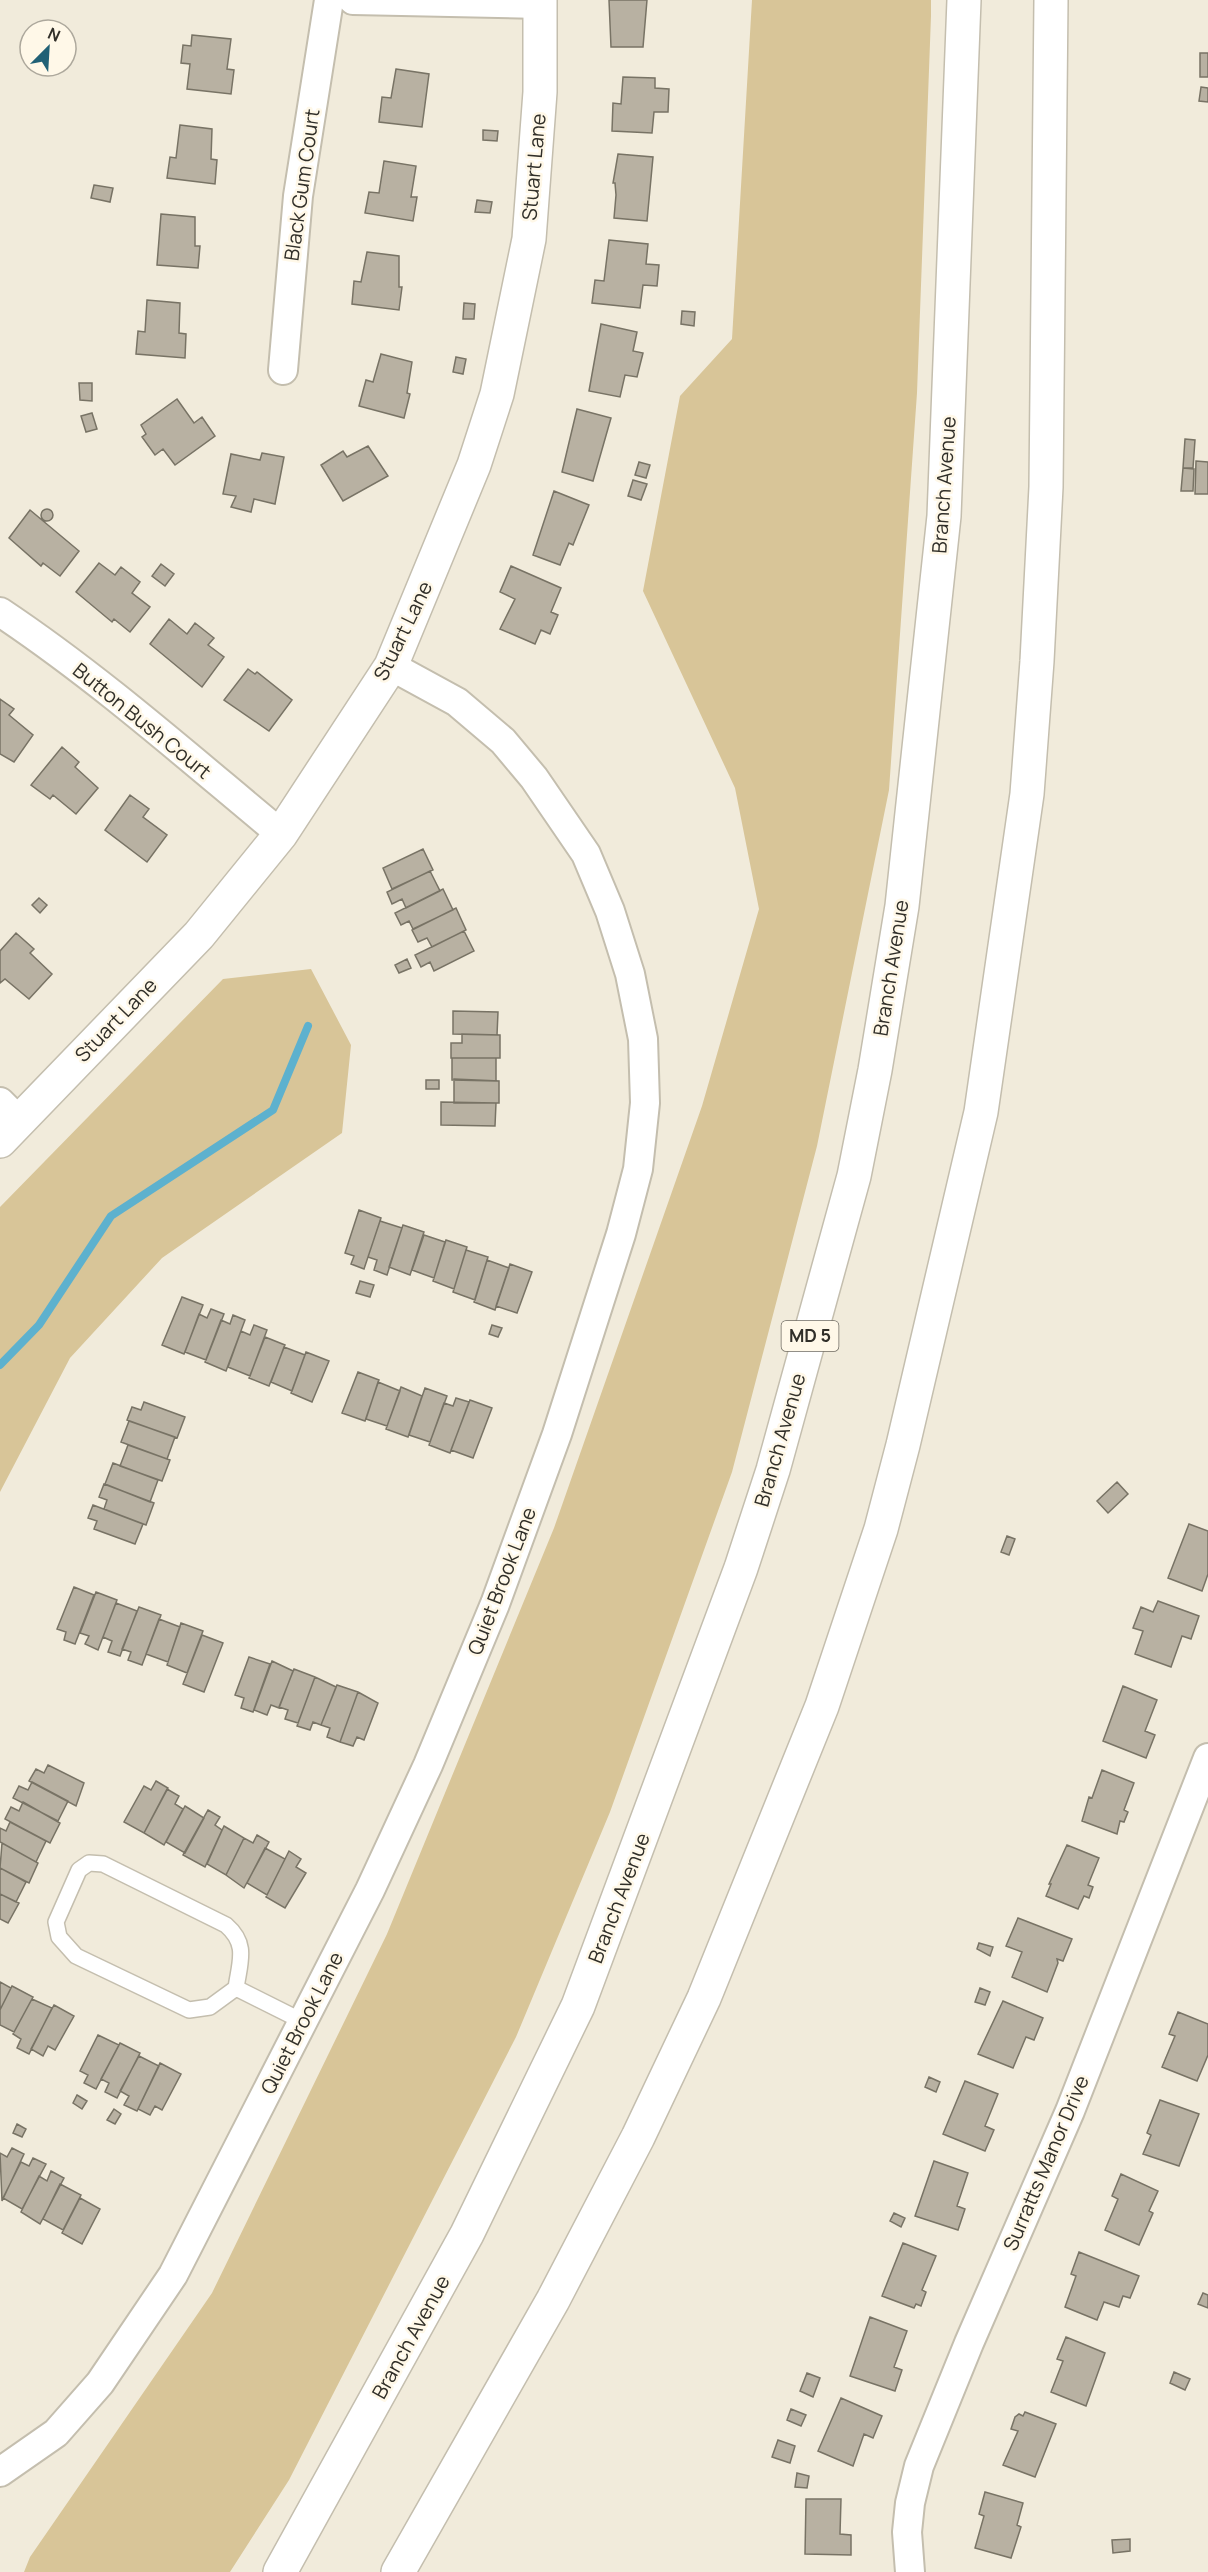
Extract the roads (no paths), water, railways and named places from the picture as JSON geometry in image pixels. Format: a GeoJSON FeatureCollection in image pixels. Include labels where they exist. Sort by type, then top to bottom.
{"type":"FeatureCollection","features":[{"type":"Feature","properties":{"kind":"main road","name":"Branch Avenue"},"geometry":{"type":"LineString","coordinates":[[280,2572],[467,2234],[578,2006],[741,1569],[773,1470],[854,1176],[875,1070],[902,906],[944,516],[964,0]]}},
{"type":"Feature","properties":{"kind":"main road"},"geometry":{"type":"LineString","coordinates":[[398,2572],[553,2300],[638,2137],[704,1998],[822,1706],[881,1529],[895,1477],[981,1112],[1027,794],[1046,487],[1051,0]]}},
{"type":"Feature","properties":{"kind":"main road","name":"Stuart Lane"},"geometry":{"type":"LineString","coordinates":[[6,1121],[199,935],[282,834],[391,666],[474,465],[497,394],[529,238],[540,92],[540,2]]}},
{"type":"Feature","properties":{"kind":"street","name":"Black Gum Court"},"geometry":{"type":"LineString","coordinates":[[283,370],[298,196],[329,0]]}},
{"type":"Feature","properties":{"kind":"street"},"geometry":{"type":"LineString","coordinates":[[353,0],[540,2]]}},
{"type":"Feature","properties":{"kind":"street","name":"Button Bush Court"},"geometry":{"type":"LineString","coordinates":[[0,612],[35,635],[126,706],[282,834]]}},
{"type":"Feature","properties":{"kind":"street","name":"Quiet Brook Lane"},"geometry":{"type":"LineString","coordinates":[[0,2472],[56,2433],[100,2382],[173,2275],[370,1890],[428,1765],[495,1604],[557,1434],[621,1234],[638,1169],[645,1103],[643,1040],[630,974],[610,911],[586,854],[534,778],[503,741],[457,702],[391,666]]}},
{"type":"Feature","properties":{"kind":"street","name":"Surratts Manor Drive"},"geometry":{"type":"LineString","coordinates":[[910,2572],[907,2532],[910,2504],[919,2466],[969,2343],[1070,2111],[1208,1758]]}},
{"type":"Feature","properties":{"kind":"lane"},"geometry":{"type":"LineString","coordinates":[[89,1863],[103,1864],[226,1925],[238,1935],[241,1948],[236,1988],[210,2007],[189,2010],[75,1956],[59,1937],[56,1922],[79,1869],[89,1863]]}},
{"type":"Feature","properties":{"kind":"lane"},"geometry":{"type":"LineString","coordinates":[[236,1988],[304,2022]]}},
{"type":"Feature","properties":{"kind":"waterway"},"geometry":{"type":"LineString","coordinates":[[0,1365],[39,1325],[111,1216],[273,1110],[308,1026]]}}]}
